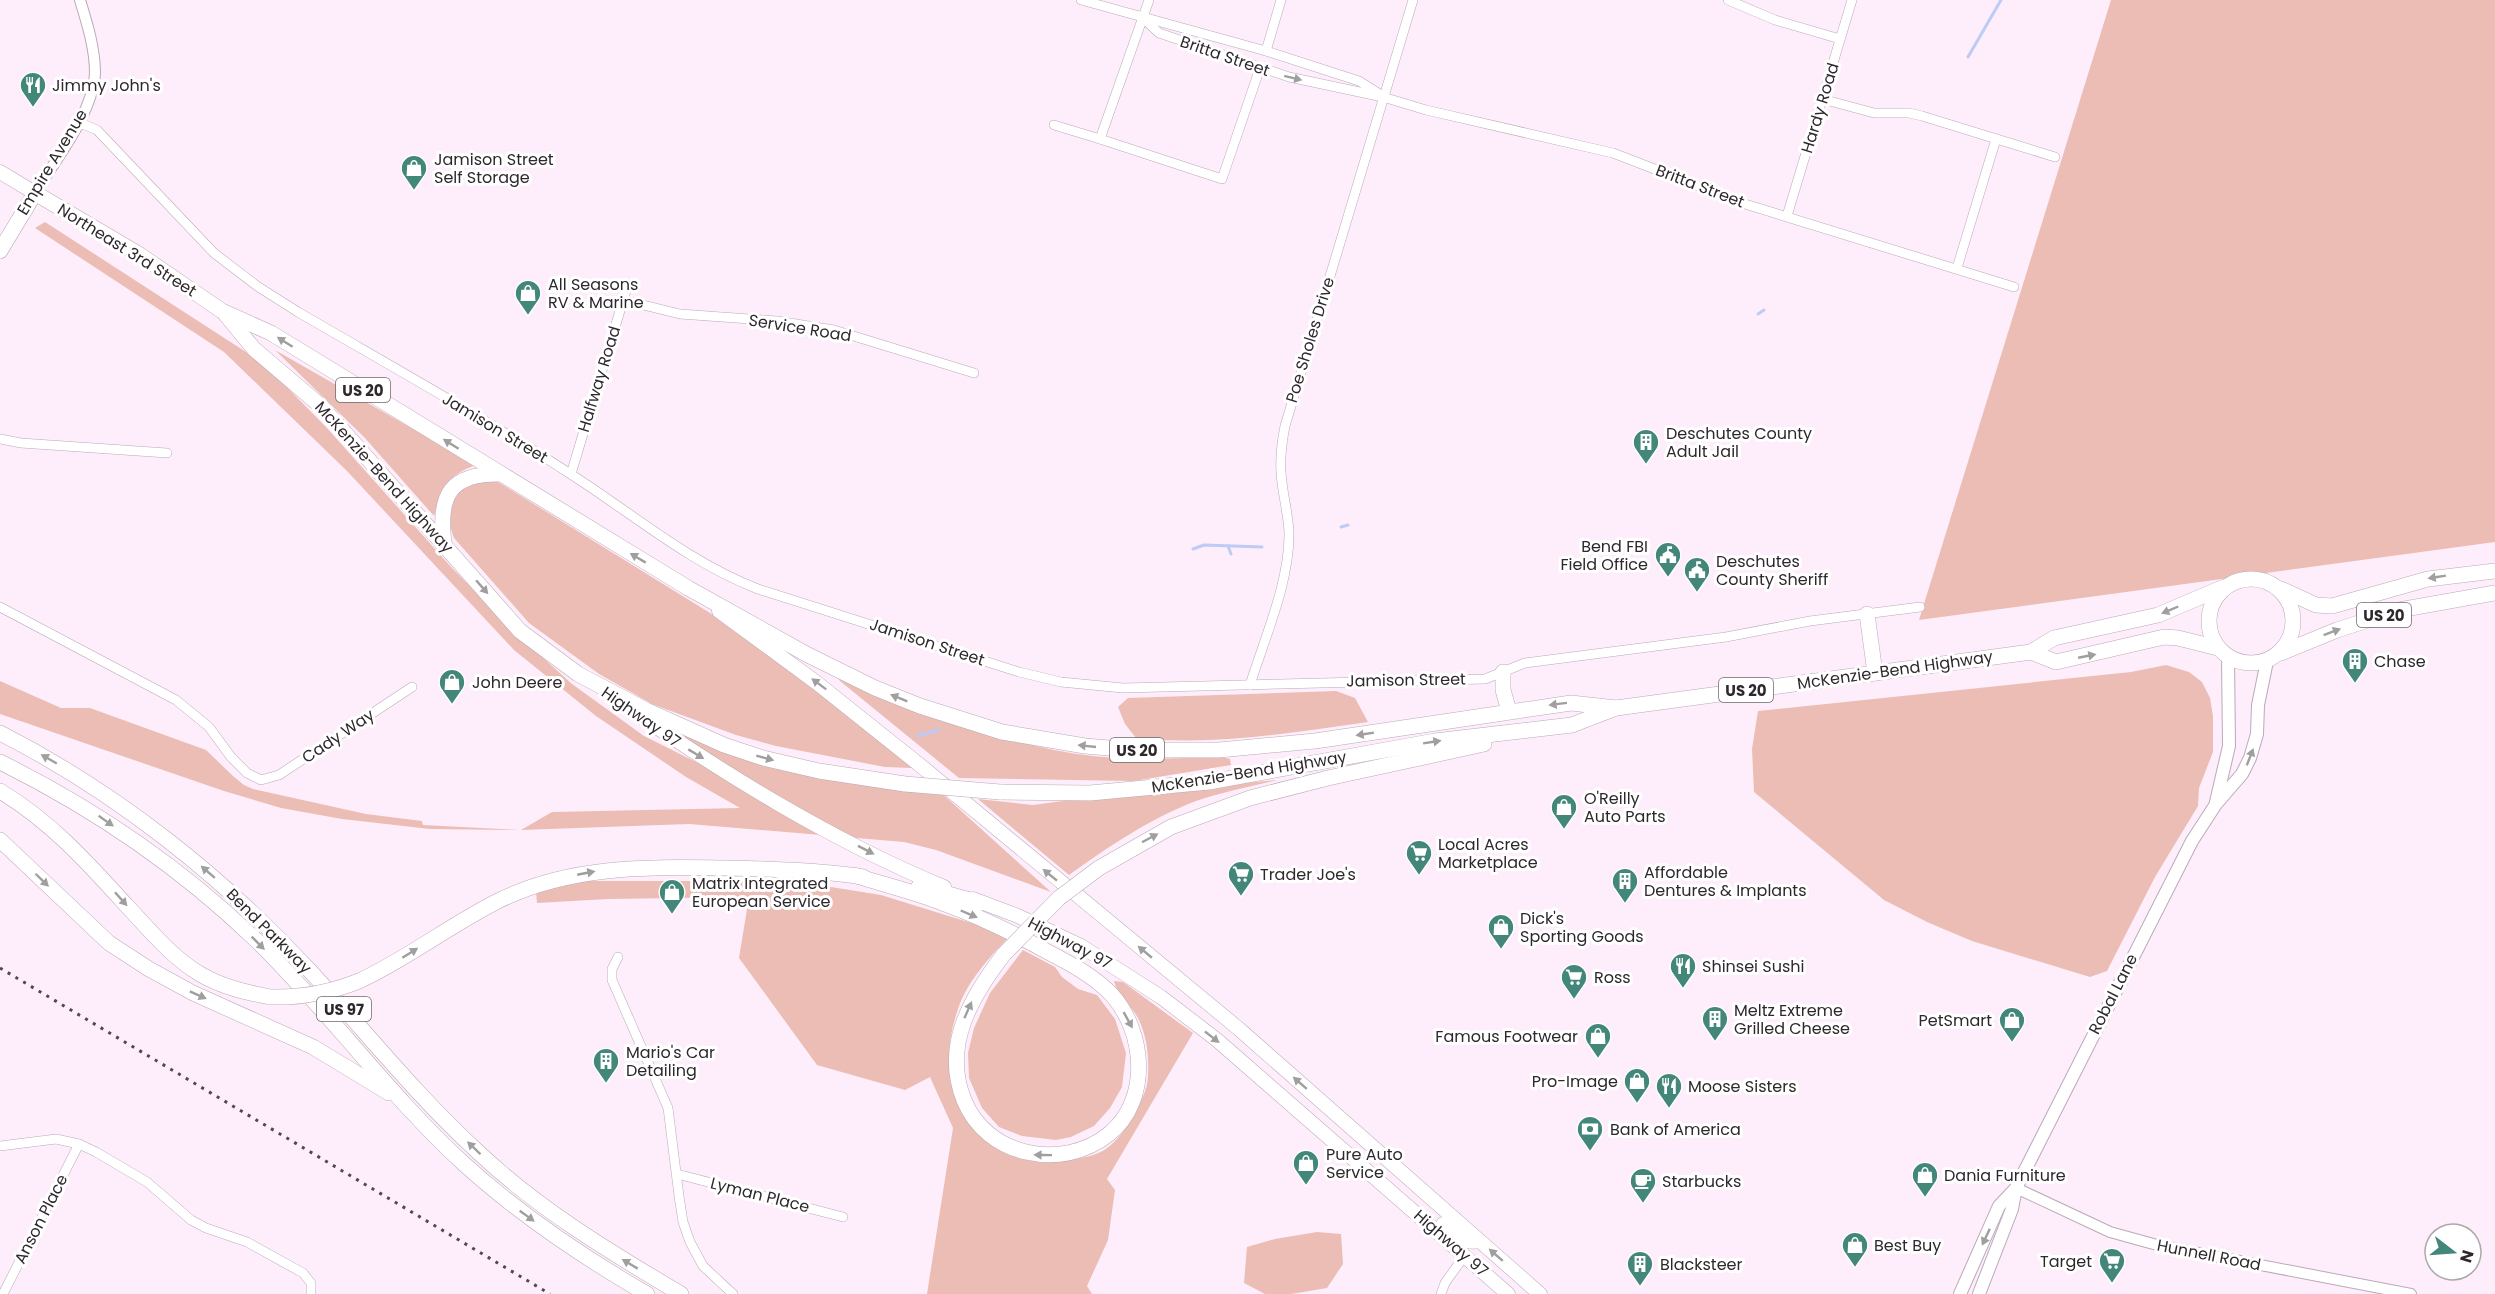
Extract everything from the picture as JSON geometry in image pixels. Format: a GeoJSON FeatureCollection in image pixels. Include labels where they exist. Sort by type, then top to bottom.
{"type":"FeatureCollection","features":[{"type":"Feature","properties":{"kind":"highway","name":"Empire Avenue"},"geometry":{"type":"LineString","coordinates":[[0,251],[35,193]]}},
{"type":"Feature","properties":{"kind":"highway","name":"Northeast 3rd Street"},"geometry":{"type":"LineString","coordinates":[[35,193],[141,255],[222,311]]}},
{"type":"Feature","properties":{"kind":"highway","name":"McKenzie-Bend Highway"},"geometry":{"type":"LineString","coordinates":[[222,311],[271,333],[688,588],[808,655],[874,688],[920,706],[1002,732],[1074,745],[1174,751],[1269,746],[1344,737],[1571,703],[1616,708]]}},
{"type":"Feature","properties":{"kind":"highway","name":"McKenzie-Bend Highway"},"geometry":{"type":"LineString","coordinates":[[222,311],[254,349],[322,407],[520,630],[578,674],[646,711],[724,745],[763,758],[819,771],[905,784],[1000,792],[1090,793],[1190,784],[1435,741],[1572,725],[1616,708],[2031,652],[2054,638],[2158,615],[2224,587]]}},
{"type":"Feature","properties":{"kind":"highway"},"geometry":{"type":"LineString","coordinates":[[444,543],[441,519],[443,506],[454,488],[468,477],[501,474]]}},
{"type":"Feature","properties":{"kind":"highway","name":"US 20"},"geometry":{"type":"LineString","coordinates":[[2279,588],[2316,605],[2332,606],[2428,579],[2495,571]]}},
{"type":"Feature","properties":{"kind":"highway"},"geometry":{"type":"LineString","coordinates":[[2251,578],[2266,580],[2279,588],[2288,600],[2293,621],[2288,642],[2272,657],[2247,663],[2223,652],[2211,636],[2208,623],[2209,610],[2224,587],[2237,580],[2251,578]]}},
{"type":"Feature","properties":{"kind":"highway","name":"US 20"},"geometry":{"type":"LineString","coordinates":[[2272,657],[2337,630],[2399,610],[2495,593]]}},
{"type":"Feature","properties":{"kind":"highway"},"geometry":{"type":"LineString","coordinates":[[1867,614],[1875,673]]}},
{"type":"Feature","properties":{"kind":"highway","name":"McKenzie-Bend Highway"},"geometry":{"type":"LineString","coordinates":[[2031,652],[2056,662],[2164,637],[2178,638],[2223,652]]}},
{"type":"Feature","properties":{"kind":"highway"},"geometry":{"type":"LineString","coordinates":[[1503,672],[1503,690],[1509,711]]}},
{"type":"Feature","properties":{"kind":"highway"},"geometry":{"type":"LineString","coordinates":[[854,875],[944,903],[1006,930],[1081,970],[1111,995],[1131,1022],[1139,1055],[1138,1074],[1134,1094],[1118,1125],[1088,1148],[1054,1155],[1034,1155],[1013,1149],[987,1133],[976,1122],[965,1103],[958,1084],[957,1045],[962,1023],[983,981],[1004,954],[1059,898],[1099,868],[1171,827],[1250,798],[1328,778],[1572,725]]}},
{"type":"Feature","properties":{"kind":"highway","name":"Bend Parkway"},"geometry":{"type":"LineString","coordinates":[[0,733],[56,762],[125,809],[205,869],[304,964],[415,1088],[478,1152],[560,1217],[624,1261],[681,1294]]}},
{"type":"Feature","properties":{"kind":"highway","name":"Bend Parkway"},"geometry":{"type":"LineString","coordinates":[[0,762],[95,813],[178,870],[256,941],[402,1101],[462,1162],[521,1213],[593,1263],[647,1294]]}},
{"type":"Feature","properties":{"kind":"highway"},"geometry":{"type":"LineString","coordinates":[[0,791],[32,812],[71,845],[160,941],[185,963],[200,974],[228,988],[270,997],[294,998],[318,994],[359,981],[499,901],[537,884],[598,870],[673,867],[774,869],[854,875],[899,882],[981,903]]}},
{"type":"Feature","properties":{"kind":"highway"},"geometry":{"type":"LineString","coordinates":[[0,840],[109,943],[149,969],[193,993],[313,1047],[402,1101]]}},
{"type":"Feature","properties":{"kind":"main road","name":"Northeast 3rd Street"},"geometry":{"type":"LineString","coordinates":[[0,172],[35,193]]}},
{"type":"Feature","properties":{"kind":"main road","name":"Highway 97"},"geometry":{"type":"LineString","coordinates":[[688,588],[817,683],[921,766],[1239,1029],[1540,1294]]}},
{"type":"Feature","properties":{"kind":"main road","name":"Robal Lane"},"geometry":{"type":"LineString","coordinates":[[2216,804],[2229,746],[2223,652]]}},
{"type":"Feature","properties":{"kind":"main road","name":"Robal Lane"},"geometry":{"type":"LineString","coordinates":[[1979,1294],[2012,1209],[2016,1188],[2187,852],[2216,804],[2242,774],[2250,758],[2257,734],[2259,705],[2272,657]]}},
{"type":"Feature","properties":{"kind":"main road","name":"Highway 97"},"geometry":{"type":"LineString","coordinates":[[578,674],[691,752],[824,829],[927,880],[1064,937],[1105,960],[1152,991],[1217,1040],[1508,1294]]}},
{"type":"Feature","properties":{"kind":"main road"},"geometry":{"type":"LineString","coordinates":[[1332,1139],[1389,1176],[1463,1241],[1470,1243],[1479,1240]]}},
{"type":"Feature","properties":{"kind":"main road","name":"Robal Lane"},"geometry":{"type":"LineString","coordinates":[[1960,1294],[1999,1206],[2016,1188]]}},
{"type":"Feature","properties":{"kind":"street","name":"Empire Avenue"},"geometry":{"type":"LineString","coordinates":[[35,193],[90,98],[95,75],[94,53],[80,0]]}},
{"type":"Feature","properties":{"kind":"street","name":"Britta Street"},"geometry":{"type":"LineString","coordinates":[[1081,0],[1266,51],[1359,81],[1383,97]]}},
{"type":"Feature","properties":{"kind":"street"},"geometry":{"type":"LineString","coordinates":[[1100,139],[1149,0]]}},
{"type":"Feature","properties":{"kind":"street"},"geometry":{"type":"LineString","coordinates":[[1266,51],[1281,0]]}},
{"type":"Feature","properties":{"kind":"street","name":"Poe Sholes Drive"},"geometry":{"type":"LineString","coordinates":[[1250,685],[1287,558],[1289,531],[1280,449],[1285,426],[1413,0]]}},
{"type":"Feature","properties":{"kind":"street"},"geometry":{"type":"LineString","coordinates":[[1728,0],[1775,20],[1840,39]]}},
{"type":"Feature","properties":{"kind":"street","name":"Hardy Road"},"geometry":{"type":"LineString","coordinates":[[1787,216],[1852,0]]}},
{"type":"Feature","properties":{"kind":"street","name":"Britta Street"},"geometry":{"type":"LineString","coordinates":[[1143,18],[1159,33],[1289,77],[1383,97],[1426,110],[1613,153],[1744,204],[2014,287]]}},
{"type":"Feature","properties":{"kind":"street"},"geometry":{"type":"LineString","coordinates":[[1054,124],[1222,179],[1260,68]]}},
{"type":"Feature","properties":{"kind":"street"},"geometry":{"type":"LineString","coordinates":[[1822,99],[1874,113],[1909,113],[1922,116],[2055,157]]}},
{"type":"Feature","properties":{"kind":"street","name":"Jamison Street"},"geometry":{"type":"LineString","coordinates":[[78,122],[97,130],[214,253],[257,286],[571,474],[696,559],[734,580],[1019,672],[1092,687],[1485,679],[1525,663],[1726,637],[1816,620],[1920,606]]}},
{"type":"Feature","properties":{"kind":"street"},"geometry":{"type":"LineString","coordinates":[[1957,268],[1996,139]]}},
{"type":"Feature","properties":{"kind":"street","name":"Halfway Road"},"geometry":{"type":"LineString","coordinates":[[571,474],[628,284]]}},
{"type":"Feature","properties":{"kind":"street","name":"Service Road"},"geometry":{"type":"LineString","coordinates":[[623,300],[680,314],[777,321],[834,330],[974,373]]}},
{"type":"Feature","properties":{"kind":"street"},"geometry":{"type":"LineString","coordinates":[[0,439],[21,443],[167,453]]}},
{"type":"Feature","properties":{"kind":"street","name":"Cady Way"},"geometry":{"type":"LineString","coordinates":[[0,608],[176,700],[209,727],[231,757],[248,773],[261,780],[279,775],[412,687]]}},
{"type":"Feature","properties":{"kind":"street"},"geometry":{"type":"LineString","coordinates":[[618,957],[612,969],[612,980],[668,1108],[683,1222],[690,1242],[703,1266],[733,1294]]}},
{"type":"Feature","properties":{"kind":"street"},"geometry":{"type":"LineString","coordinates":[[0,1146],[56,1139],[79,1144],[147,1182],[191,1220],[206,1228],[246,1242],[303,1273],[311,1283],[311,1294]]}},
{"type":"Feature","properties":{"kind":"street","name":"Anson Place"},"geometry":{"type":"LineString","coordinates":[[3,1294],[79,1144]]}},
{"type":"Feature","properties":{"kind":"street","name":"Lyman Place"},"geometry":{"type":"LineString","coordinates":[[677,1174],[843,1217]]}},
{"type":"Feature","properties":{"kind":"street","name":"Hunnell Road"},"geometry":{"type":"LineString","coordinates":[[2016,1188],[2110,1232],[2157,1245],[2411,1294]]}},
{"type":"Feature","properties":{"kind":"street"},"geometry":{"type":"LineString","coordinates":[[1441,1294],[1445,1283],[1465,1255]]}},
{"type":"Feature","properties":{"kind":"shaded area"},"geometry":{"type":"Polygon","coordinates":[[[2111,0],[2495,0],[2495,542],[1919,620],[2111,0]]]}},
{"type":"Feature","properties":{"kind":"shaded area"},"geometry":{"type":"Polygon","coordinates":[[[45,222],[263,363],[327,428],[452,568],[521,638],[572,684],[644,736],[700,764],[655,721],[702,742],[937,789],[1051,892],[936,850],[904,842],[689,824],[521,830],[552,812],[740,808],[686,777],[596,716],[514,650],[347,471],[224,352],[35,228],[45,222]]]}},
{"type":"Feature","properties":{"kind":"shaded area"},"geometry":{"type":"Polygon","coordinates":[[[275,350],[476,465],[458,474],[447,484],[434,516],[364,437],[275,350]]]}},
{"type":"Feature","properties":{"kind":"shaded area"},"geometry":{"type":"Polygon","coordinates":[[[481,479],[495,480],[723,621],[851,715],[912,768],[885,767],[776,746],[736,735],[652,704],[599,674],[529,623],[454,538],[449,520],[451,501],[460,489],[481,479]]]}},
{"type":"Feature","properties":{"kind":"shaded area"},"geometry":{"type":"Polygon","coordinates":[[[2166,665],[2189,672],[2202,682],[2210,698],[2213,716],[2213,752],[2199,788],[2198,806],[2155,877],[2107,971],[2090,977],[1972,941],[1884,900],[1754,792],[1752,749],[1758,711],[2131,672],[2166,665]]]}},
{"type":"Feature","properties":{"kind":"shaded area"},"geometry":{"type":"Polygon","coordinates":[[[837,676],[963,724],[1027,744],[1109,758],[1221,757],[1230,759],[1231,765],[1134,781],[959,778],[840,681],[837,676]]]}},
{"type":"Feature","properties":{"kind":"shaded area"},"geometry":{"type":"Polygon","coordinates":[[[0,681],[61,708],[90,708],[206,750],[233,776],[253,789],[366,814],[422,821],[423,825],[521,830],[430,829],[342,819],[281,808],[224,791],[0,714],[0,681]]]}},
{"type":"Feature","properties":{"kind":"shaded area"},"geometry":{"type":"Polygon","coordinates":[[[1336,691],[1355,698],[1368,722],[1252,737],[1165,740],[1136,738],[1125,724],[1118,707],[1128,698],[1336,691]]]}},
{"type":"Feature","properties":{"kind":"shaded area"},"geometry":{"type":"Polygon","coordinates":[[[1277,780],[1216,795],[1179,808],[1130,834],[1069,875],[978,799],[1033,805],[1107,795],[1277,780]]]}},
{"type":"Feature","properties":{"kind":"shaded area"},"geometry":{"type":"Polygon","coordinates":[[[580,881],[754,881],[831,887],[881,895],[981,926],[1007,939],[979,971],[962,999],[953,1028],[949,1065],[956,1100],[964,1116],[991,1143],[1015,1157],[1026,1160],[1073,1159],[1103,1151],[1125,1129],[1145,1092],[1148,1081],[1147,1046],[1138,1018],[1118,991],[1114,981],[1123,982],[1193,1033],[1107,1179],[1115,1190],[1108,1240],[1087,1286],[1092,1294],[927,1294],[953,1128],[930,1077],[905,1090],[817,1065],[739,958],[749,897],[608,899],[537,903],[536,891],[580,881]]]}},
{"type":"Feature","properties":{"kind":"shaded area"},"geometry":{"type":"Polygon","coordinates":[[[1023,950],[1055,967],[1062,977],[1078,989],[1097,995],[1115,1019],[1126,1053],[1122,1087],[1110,1108],[1094,1126],[1071,1137],[1056,1140],[1022,1136],[999,1127],[982,1108],[969,1078],[968,1053],[974,1028],[990,993],[1023,950]]]}},
{"type":"Feature","properties":{"kind":"shaded area"},"geometry":{"type":"Polygon","coordinates":[[[1317,1232],[1341,1234],[1343,1264],[1327,1288],[1291,1294],[1265,1294],[1244,1283],[1247,1247],[1275,1239],[1317,1232]]]}},
{"type":"Feature","properties":{"kind":"waterway"},"geometry":{"type":"LineString","coordinates":[[1968,57],[2001,0]]}},
{"type":"Feature","properties":{"kind":"waterway"},"geometry":{"type":"LineString","coordinates":[[1758,314],[1764,310]]}},
{"type":"Feature","properties":{"kind":"waterway"},"geometry":{"type":"LineString","coordinates":[[1341,527],[1348,525]]}},
{"type":"Feature","properties":{"kind":"waterway"},"geometry":{"type":"LineString","coordinates":[[1193,549],[1204,545],[1262,547]]}},
{"type":"Feature","properties":{"kind":"waterway"},"geometry":{"type":"LineString","coordinates":[[1228,546],[1231,554]]}},
{"type":"Feature","properties":{"kind":"waterway"},"geometry":{"type":"LineString","coordinates":[[917,736],[939,730]]}},
{"type":"Feature","properties":{"kind":"railway"},"geometry":{"type":"LineString","coordinates":[[0,968],[550,1294]]}},
{"type":"Feature","properties":{"kind":"place","name":"Jimmy John's"},"geometry":{"type":"Point","coordinates":[33,108]}},
{"type":"Feature","properties":{"kind":"place","name":"Jamison Street Self Storage"},"geometry":{"type":"Point","coordinates":[414,191]}},
{"type":"Feature","properties":{"kind":"place","name":"All Seasons RV & Marine"},"geometry":{"type":"Point","coordinates":[528,316]}},
{"type":"Feature","properties":{"kind":"place","name":"Deschutes County Adult Jail"},"geometry":{"type":"Point","coordinates":[1646,465]}},
{"type":"Feature","properties":{"kind":"place","name":"Bend FBI Field Office"},"geometry":{"type":"Point","coordinates":[1668,578]}},
{"type":"Feature","properties":{"kind":"place","name":"Deschutes County Sheriff"},"geometry":{"type":"Point","coordinates":[1697,593]}},
{"type":"Feature","properties":{"kind":"place","name":"Chase"},"geometry":{"type":"Point","coordinates":[2355,684]}},
{"type":"Feature","properties":{"kind":"place","name":"John Deere"},"geometry":{"type":"Point","coordinates":[452,705]}},
{"type":"Feature","properties":{"kind":"place","name":"O'Reilly Auto Parts"},"geometry":{"type":"Point","coordinates":[1564,830]}},
{"type":"Feature","properties":{"kind":"place","name":"Local Acres Marketplace"},"geometry":{"type":"Point","coordinates":[1419,876]}},
{"type":"Feature","properties":{"kind":"place","name":"Trader Joe's"},"geometry":{"type":"Point","coordinates":[1241,897]}},
{"type":"Feature","properties":{"kind":"place","name":"Affordable Dentures & Implants"},"geometry":{"type":"Point","coordinates":[1625,904]}},
{"type":"Feature","properties":{"kind":"place","name":"Matrix Integrated European Service"},"geometry":{"type":"Point","coordinates":[672,915]}},
{"type":"Feature","properties":{"kind":"place","name":"Dick's Sporting Goods"},"geometry":{"type":"Point","coordinates":[1501,950]}},
{"type":"Feature","properties":{"kind":"place","name":"Shinsei Sushi"},"geometry":{"type":"Point","coordinates":[1683,989]}},
{"type":"Feature","properties":{"kind":"place","name":"Ross"},"geometry":{"type":"Point","coordinates":[1574,1000]}},
{"type":"Feature","properties":{"kind":"place","name":"Meltz Extreme Grilled Cheese"},"geometry":{"type":"Point","coordinates":[1715,1042]}},
{"type":"Feature","properties":{"kind":"place","name":"PetSmart"},"geometry":{"type":"Point","coordinates":[2012,1043]}},
{"type":"Feature","properties":{"kind":"place","name":"Famous Footwear"},"geometry":{"type":"Point","coordinates":[1598,1059]}},
{"type":"Feature","properties":{"kind":"place","name":"Mario's Car Detailing"},"geometry":{"type":"Point","coordinates":[606,1084]}},
{"type":"Feature","properties":{"kind":"place","name":"Pro-Image"},"geometry":{"type":"Point","coordinates":[1637,1104]}},
{"type":"Feature","properties":{"kind":"place","name":"Moose Sisters"},"geometry":{"type":"Point","coordinates":[1669,1109]}},
{"type":"Feature","properties":{"kind":"place","name":"Bank of America"},"geometry":{"type":"Point","coordinates":[1590,1152]}},
{"type":"Feature","properties":{"kind":"place","name":"Pure Auto Service"},"geometry":{"type":"Point","coordinates":[1306,1186]}},
{"type":"Feature","properties":{"kind":"place","name":"Dania Furniture"},"geometry":{"type":"Point","coordinates":[1925,1198]}},
{"type":"Feature","properties":{"kind":"place","name":"Starbucks"},"geometry":{"type":"Point","coordinates":[1643,1204]}},
{"type":"Feature","properties":{"kind":"place","name":"Best Buy"},"geometry":{"type":"Point","coordinates":[1855,1268]}},
{"type":"Feature","properties":{"kind":"place","name":"Target"},"geometry":{"type":"Point","coordinates":[2112,1284]}},
{"type":"Feature","properties":{"kind":"place","name":"Blacksteer"},"geometry":{"type":"Point","coordinates":[1640,1287]}}]}
